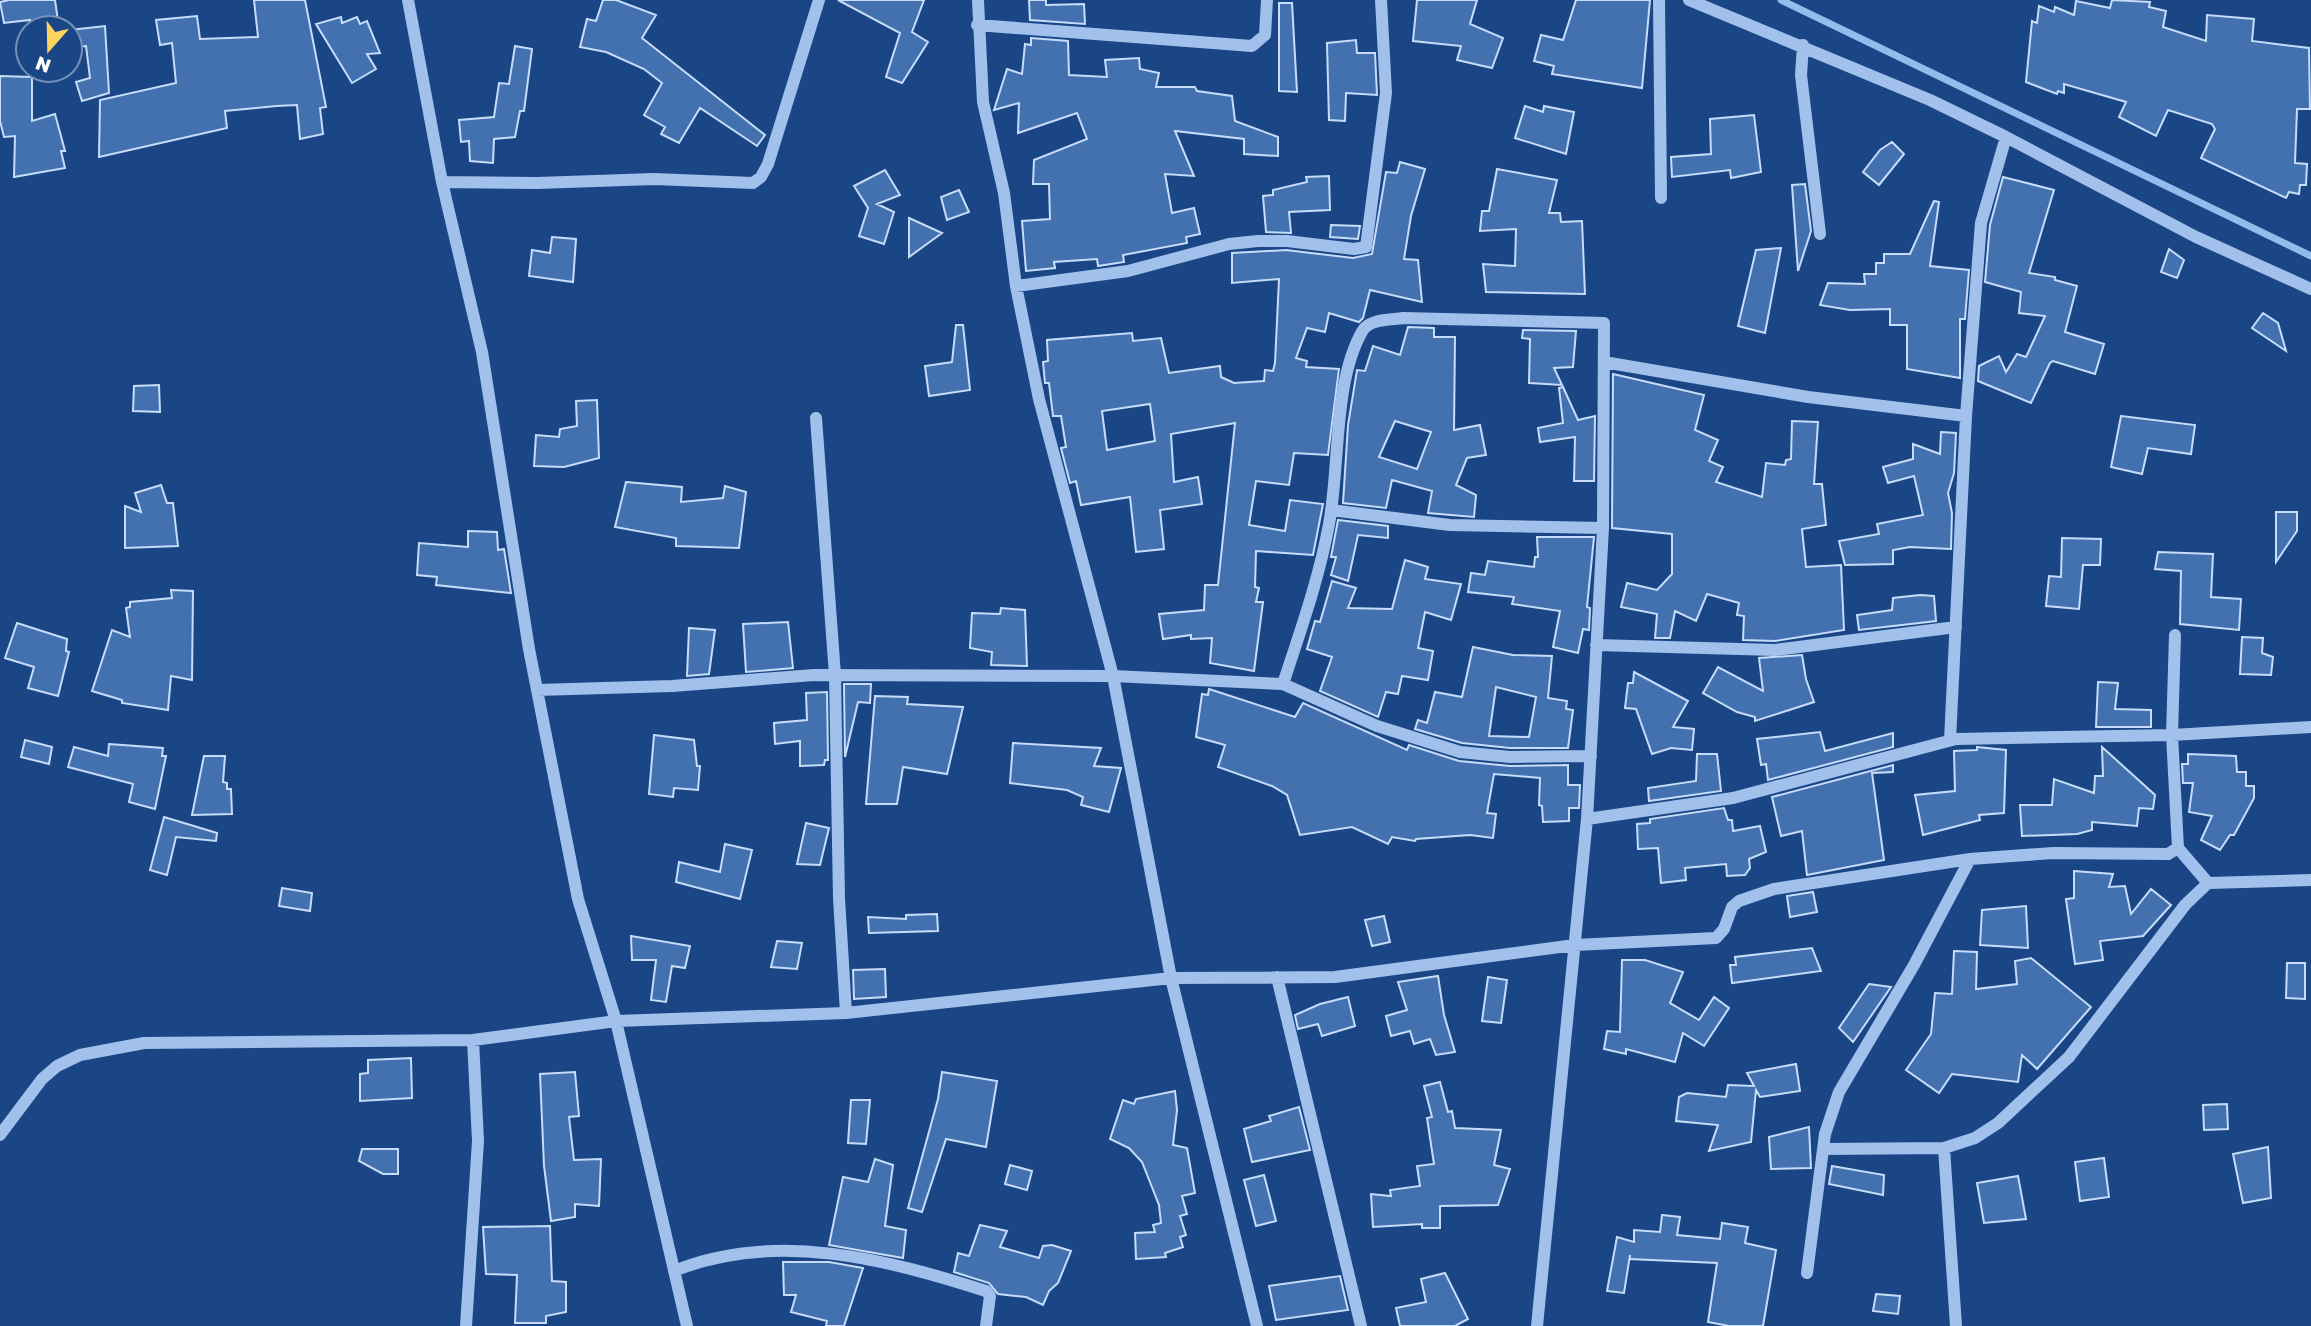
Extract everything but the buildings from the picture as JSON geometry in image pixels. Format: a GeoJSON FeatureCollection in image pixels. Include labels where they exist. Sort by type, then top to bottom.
{"type":"FeatureCollection","features":[{"type":"Feature","properties":{"kind":"street"},"geometry":{"type":"LineString","coordinates":[[408,0],[442,183],[482,352],[537,690],[578,899],[616,1021],[687,1326]]}},
{"type":"Feature","properties":{"kind":"street"},"geometry":{"type":"LineString","coordinates":[[442,183],[654,179],[753,183],[761,177],[768,164],[819,0]]}},
{"type":"Feature","properties":{"kind":"street"},"geometry":{"type":"LineString","coordinates":[[978,0],[983,102],[1004,193],[1016,286],[1039,399],[1113,676],[1171,978],[1257,1326]]}},
{"type":"Feature","properties":{"kind":"street"},"geometry":{"type":"LineString","coordinates":[[978,25],[1252,46],[1265,35],[1267,0]]}},
{"type":"Feature","properties":{"kind":"street"},"geometry":{"type":"LineString","coordinates":[[1016,286],[1128,271],[1248,242],[1287,241],[1354,249],[1366,247],[1387,93],[1381,0]]}},
{"type":"Feature","properties":{"kind":"street"},"geometry":{"type":"LineString","coordinates":[[1659,0],[1661,198]]}},
{"type":"Feature","properties":{"kind":"street"},"geometry":{"type":"LineString","coordinates":[[1689,0],[1803,45],[2006,136],[2196,237],[2311,289]]}},
{"type":"Feature","properties":{"kind":"street"},"geometry":{"type":"LineString","coordinates":[[1803,45],[1801,75],[1820,234]]}},
{"type":"Feature","properties":{"kind":"street"},"geometry":{"type":"LineString","coordinates":[[1950,740],[1966,416],[1981,223],[2006,136]]}},
{"type":"Feature","properties":{"kind":"street"},"geometry":{"type":"LineString","coordinates":[[1283,684],[1324,551],[1337,471],[1340,408],[1352,354],[1368,325],[1403,318],[1604,323],[1603,528],[1587,819],[1537,1326]]}},
{"type":"Feature","properties":{"kind":"street"},"geometry":{"type":"LineString","coordinates":[[1604,362],[1808,397],[1966,416]]}},
{"type":"Feature","properties":{"kind":"street"},"geometry":{"type":"LineString","coordinates":[[816,418],[835,675],[839,898],[846,1013]]}},
{"type":"Feature","properties":{"kind":"street"},"geometry":{"type":"LineString","coordinates":[[1331,510],[1450,526],[1603,528]]}},
{"type":"Feature","properties":{"kind":"street"},"geometry":{"type":"LineString","coordinates":[[1596,645],[1708,651],[1775,650],[1956,627]]}},
{"type":"Feature","properties":{"kind":"street"},"geometry":{"type":"LineString","coordinates":[[2175,635],[2172,735],[2178,848],[2208,883]]}},
{"type":"Feature","properties":{"kind":"street"},"geometry":{"type":"LineString","coordinates":[[537,690],[672,686],[835,675],[1113,676],[1283,684],[1377,726],[1460,752],[1510,757],[1591,757]]}},
{"type":"Feature","properties":{"kind":"street"},"geometry":{"type":"LineString","coordinates":[[1587,819],[1733,798],[1950,740],[2172,735],[2311,727]]}},
{"type":"Feature","properties":{"kind":"street"},"geometry":{"type":"LineString","coordinates":[[0,1135],[42,1079],[80,1055],[144,1043],[473,1040],[616,1021],[846,1013],[1171,978],[1335,976],[1575,946],[1716,938],[1724,929],[1732,907],[1739,901],[1774,889],[1970,859],[2053,853],[2168,854],[2178,848]]}},
{"type":"Feature","properties":{"kind":"street"},"geometry":{"type":"LineString","coordinates":[[1807,1273],[1828,1120],[1839,1092],[1914,965],[1970,859]]}},
{"type":"Feature","properties":{"kind":"street"},"geometry":{"type":"LineString","coordinates":[[1823,1149],[1944,1148],[1975,1138],[1998,1123],[2069,1057],[2178,914],[2208,883],[2311,880]]}},
{"type":"Feature","properties":{"kind":"street"},"geometry":{"type":"LineString","coordinates":[[1277,977],[1361,1326]]}},
{"type":"Feature","properties":{"kind":"street"},"geometry":{"type":"LineString","coordinates":[[466,1326],[478,1141],[473,1040]]}},
{"type":"Feature","properties":{"kind":"street"},"geometry":{"type":"LineString","coordinates":[[1944,1148],[1956,1326]]}},
{"type":"Feature","properties":{"kind":"street"},"geometry":{"type":"LineString","coordinates":[[674,1271],[699,1261],[780,1250],[861,1258],[985,1291],[990,1296],[986,1326]]}},
{"type":"Feature","properties":{"kind":"waterway"},"geometry":{"type":"LineString","coordinates":[[1781,0],[2311,256]]}}]}
